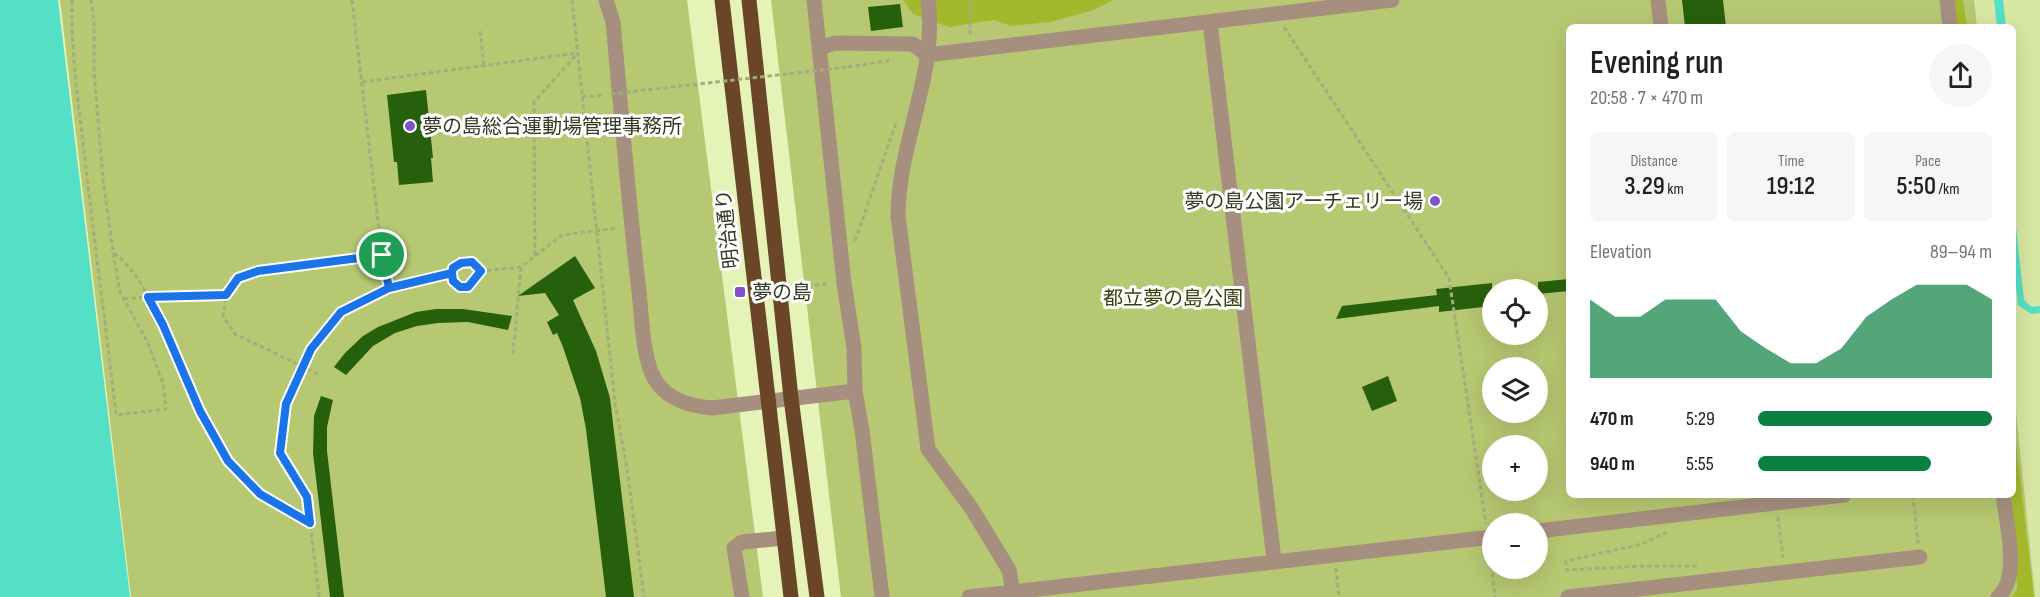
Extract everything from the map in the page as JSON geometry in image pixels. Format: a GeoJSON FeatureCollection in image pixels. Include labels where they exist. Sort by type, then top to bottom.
{"type":"FeatureCollection","features":[{"type":"Feature","properties":{"kind":"main road","name":"明治通り"},"geometry":{"type":"LineString","coordinates":[[722,0],[791,597]]}},
{"type":"Feature","properties":{"kind":"main road"},"geometry":{"type":"LineString","coordinates":[[749,0],[791,398],[817,597]]}},
{"type":"Feature","properties":{"kind":"street"},"geometry":{"type":"LineString","coordinates":[[606,0],[613,22],[645,345],[655,380],[669,396],[692,406],[712,408],[855,390]]}},
{"type":"Feature","properties":{"kind":"street"},"geometry":{"type":"LineString","coordinates":[[814,0],[844,283],[854,348],[855,390],[882,597]]}},
{"type":"Feature","properties":{"kind":"street"},"geometry":{"type":"LineString","coordinates":[[928,0],[930,16],[925,76],[898,192],[898,216],[928,449],[972,508],[1009,570],[1014,594]]}},
{"type":"Feature","properties":{"kind":"street"},"geometry":{"type":"LineString","coordinates":[[820,48],[835,43],[913,44],[927,55],[1392,0]]}},
{"type":"Feature","properties":{"kind":"street"},"geometry":{"type":"LineString","coordinates":[[1658,0],[1661,24]]}},
{"type":"Feature","properties":{"kind":"street"},"geometry":{"type":"LineString","coordinates":[[1947,0],[1950,24]]}},
{"type":"Feature","properties":{"kind":"street"},"geometry":{"type":"LineString","coordinates":[[1210,22],[1274,560]]}},
{"type":"Feature","properties":{"kind":"street"},"geometry":{"type":"LineString","coordinates":[[1548,530],[1718,505],[1776,503],[1818,498]]}},
{"type":"Feature","properties":{"kind":"street"},"geometry":{"type":"LineString","coordinates":[[1998,597],[2009,583],[2011,568],[2003,498]]}},
{"type":"Feature","properties":{"kind":"street"},"geometry":{"type":"LineString","coordinates":[[742,597],[734,548],[742,542],[784,538]]}},
{"type":"Feature","properties":{"kind":"street"},"geometry":{"type":"LineString","coordinates":[[969,597],[1014,594],[1274,560],[1482,538]]}},
{"type":"Feature","properties":{"kind":"street"},"geometry":{"type":"LineString","coordinates":[[1568,597],[1920,556]]}},
{"type":"Feature","properties":{"kind":"path"},"geometry":{"type":"LineString","coordinates":[[72,0],[80,122],[116,415],[166,409],[162,383],[147,341],[120,292],[103,180],[93,71],[94,24],[91,0]]}},
{"type":"Feature","properties":{"kind":"path"},"geometry":{"type":"LineString","coordinates":[[352,0],[382,255],[389,288]]}},
{"type":"Feature","properties":{"kind":"path"},"geometry":{"type":"LineString","coordinates":[[572,0],[615,403],[627,468],[644,597]]}},
{"type":"Feature","properties":{"kind":"path"},"geometry":{"type":"LineString","coordinates":[[970,0],[970,30]]}},
{"type":"Feature","properties":{"kind":"path"},"geometry":{"type":"LineString","coordinates":[[1275,14],[1449,278],[1486,513]]}},
{"type":"Feature","properties":{"kind":"path"},"geometry":{"type":"LineString","coordinates":[[480,31],[484,66]]}},
{"type":"Feature","properties":{"kind":"path"},"geometry":{"type":"LineString","coordinates":[[362,82],[578,53]]}},
{"type":"Feature","properties":{"kind":"path"},"geometry":{"type":"LineString","coordinates":[[535,255],[534,102],[578,53]]}},
{"type":"Feature","properties":{"kind":"path"},"geometry":{"type":"LineString","coordinates":[[582,97],[893,60]]}},
{"type":"Feature","properties":{"kind":"path"},"geometry":{"type":"LineString","coordinates":[[854,244],[896,123]]}},
{"type":"Feature","properties":{"kind":"path"},"geometry":{"type":"LineString","coordinates":[[481,271],[472,262],[461,263],[453,268],[453,281],[460,287],[468,287],[481,271],[521,267],[562,235],[632,227]]}},
{"type":"Feature","properties":{"kind":"path"},"geometry":{"type":"LineString","coordinates":[[113,252],[138,278],[163,325],[200,411],[228,461],[260,494],[310,523]]}},
{"type":"Feature","properties":{"kind":"path"},"geometry":{"type":"LineString","coordinates":[[318,374],[235,334],[224,316],[226,295],[238,278],[258,271],[382,255]]}},
{"type":"Feature","properties":{"kind":"path"},"geometry":{"type":"LineString","coordinates":[[513,354],[521,267]]}},
{"type":"Feature","properties":{"kind":"path"},"geometry":{"type":"LineString","coordinates":[[319,597],[307,497],[280,453],[286,404],[311,349],[341,312],[389,288],[452,273]]}},
{"type":"Feature","properties":{"kind":"path"},"geometry":{"type":"LineString","coordinates":[[800,286],[844,283]]}},
{"type":"Feature","properties":{"kind":"path"},"geometry":{"type":"LineString","coordinates":[[124,299],[226,295]]}},
{"type":"Feature","properties":{"kind":"path"},"geometry":{"type":"LineString","coordinates":[[1913,498],[1920,556]]}},
{"type":"Feature","properties":{"kind":"path"},"geometry":{"type":"LineString","coordinates":[[1776,503],[1785,572]]}},
{"type":"Feature","properties":{"kind":"path"},"geometry":{"type":"LineString","coordinates":[[1670,531],[1642,544],[1566,561],[1567,570],[1643,566],[1707,566]]}},
{"type":"Feature","properties":{"kind":"path"},"geometry":{"type":"LineString","coordinates":[[1334,554],[1339,597]]}},
{"type":"Feature","properties":{"kind":"path"},"geometry":{"type":"LineString","coordinates":[[1494,579],[1495,597]]}},
{"type":"Feature","properties":{"kind":"shaded area"},"geometry":{"type":"Polygon","coordinates":[[[1965,0],[2040,0],[2040,597],[2034,597],[2016,439],[2016,24],[1968,24],[1965,0]]]}},
{"type":"Feature","properties":{"kind":"green space"},"geometry":{"type":"Polygon","coordinates":[[[60,0],[687,0],[763,597],[131,597],[60,0]]]}},
{"type":"Feature","properties":{"kind":"green space","name":"都立夢の島公園"},"geometry":{"type":"Polygon","coordinates":[[[771,0],[1974,0],[1977,24],[1566,24],[1566,498],[2016,498],[2016,411],[2035,597],[841,597],[771,0]]]}},
{"type":"Feature","properties":{"kind":"green space"},"geometry":{"type":"Polygon","coordinates":[[[903,0],[1113,0],[1091,11],[1050,22],[1011,26],[994,20],[949,27],[913,14],[903,0]]]}},
{"type":"Feature","properties":{"kind":"green space"},"geometry":{"type":"Polygon","coordinates":[[[1950,0],[1963,0],[1967,24],[1953,24],[1950,0]]]}},
{"type":"Feature","properties":{"kind":"green space"},"geometry":{"type":"Polygon","coordinates":[[[2016,444],[2034,597],[2012,597],[2017,589],[2016,555],[2009,498],[2016,498],[2016,444]]]}},
{"type":"Feature","properties":{"kind":"water"},"geometry":{"type":"Polygon","coordinates":[[[0,0],[58,0],[130,597],[0,597],[0,0]]]}},
{"type":"Feature","properties":{"kind":"water"},"geometry":{"type":"Polygon","coordinates":[[[1994,0],[2003,0],[2006,24],[1997,24],[1994,0]]]}},
{"type":"Feature","properties":{"kind":"water"},"geometry":{"type":"Polygon","coordinates":[[[2016,227],[2024,300],[2032,307],[2040,306],[2040,313],[2031,314],[2018,305],[2016,227]]]}},
{"type":"Feature","properties":{"kind":"building"},"geometry":{"type":"Polygon","coordinates":[[[1682,0],[1723,0],[1726,24],[1685,24],[1682,0]]]}},
{"type":"Feature","properties":{"kind":"building"},"geometry":{"type":"Polygon","coordinates":[[[900,4],[903,27],[871,31],[868,7],[900,4]]]}},
{"type":"Feature","properties":{"kind":"building","name":"夢の島総合運動場管理事務所"},"geometry":{"type":"Polygon","coordinates":[[[426,90],[433,158],[431,158],[433,182],[399,185],[397,162],[394,162],[387,95],[426,90]]]}},
{"type":"Feature","properties":{"kind":"building"},"geometry":{"type":"Polygon","coordinates":[[[575,256],[595,288],[573,300],[596,351],[610,398],[634,597],[606,597],[586,429],[580,398],[557,333],[553,335],[547,322],[559,315],[545,293],[518,296],[575,256]]]}},
{"type":"Feature","properties":{"kind":"building"},"geometry":{"type":"Polygon","coordinates":[[[1566,279],[1566,291],[1548,293],[1548,281],[1566,279]]]}},
{"type":"Feature","properties":{"kind":"building"},"geometry":{"type":"Polygon","coordinates":[[[1482,284],[1482,307],[1439,312],[1439,306],[1336,319],[1342,306],[1437,295],[1436,289],[1482,284]]]}},
{"type":"Feature","properties":{"kind":"building"},"geometry":{"type":"Polygon","coordinates":[[[463,309],[512,316],[508,330],[468,322],[417,326],[395,333],[373,346],[346,375],[334,367],[363,336],[378,327],[416,312],[463,309]]]}},
{"type":"Feature","properties":{"kind":"building"},"geometry":{"type":"Polygon","coordinates":[[[1388,376],[1397,401],[1372,411],[1362,387],[1388,376]]]}},
{"type":"Feature","properties":{"kind":"building"},"geometry":{"type":"Polygon","coordinates":[[[321,396],[333,400],[327,427],[327,451],[344,597],[330,597],[313,453],[314,416],[321,396]]]}},
{"type":"Feature","properties":{"kind":"place","name":"夢の島総合運動場管理事務所"},"geometry":{"type":"Point","coordinates":[410,126]}},
{"type":"Feature","properties":{"kind":"place","name":"夢の島公園アーチェリー場"},"geometry":{"type":"Point","coordinates":[1435,201]}},
{"type":"Feature","properties":{"kind":"place","name":"夢の島"},"geometry":{"type":"Point","coordinates":[740,292]}},
{"type":"Feature","properties":{"kind":"route"},"geometry":{"type":"LineString","coordinates":[[382,255],[258,271],[238,278],[226,295],[148,297],[163,325],[200,411],[228,461],[260,494],[310,523],[307,497],[280,453],[286,404],[311,349],[341,312],[389,288],[452,273],[453,268],[461,263],[472,262],[481,271],[468,287],[460,287],[453,281],[452,273],[389,288],[382,255]]}}]}
